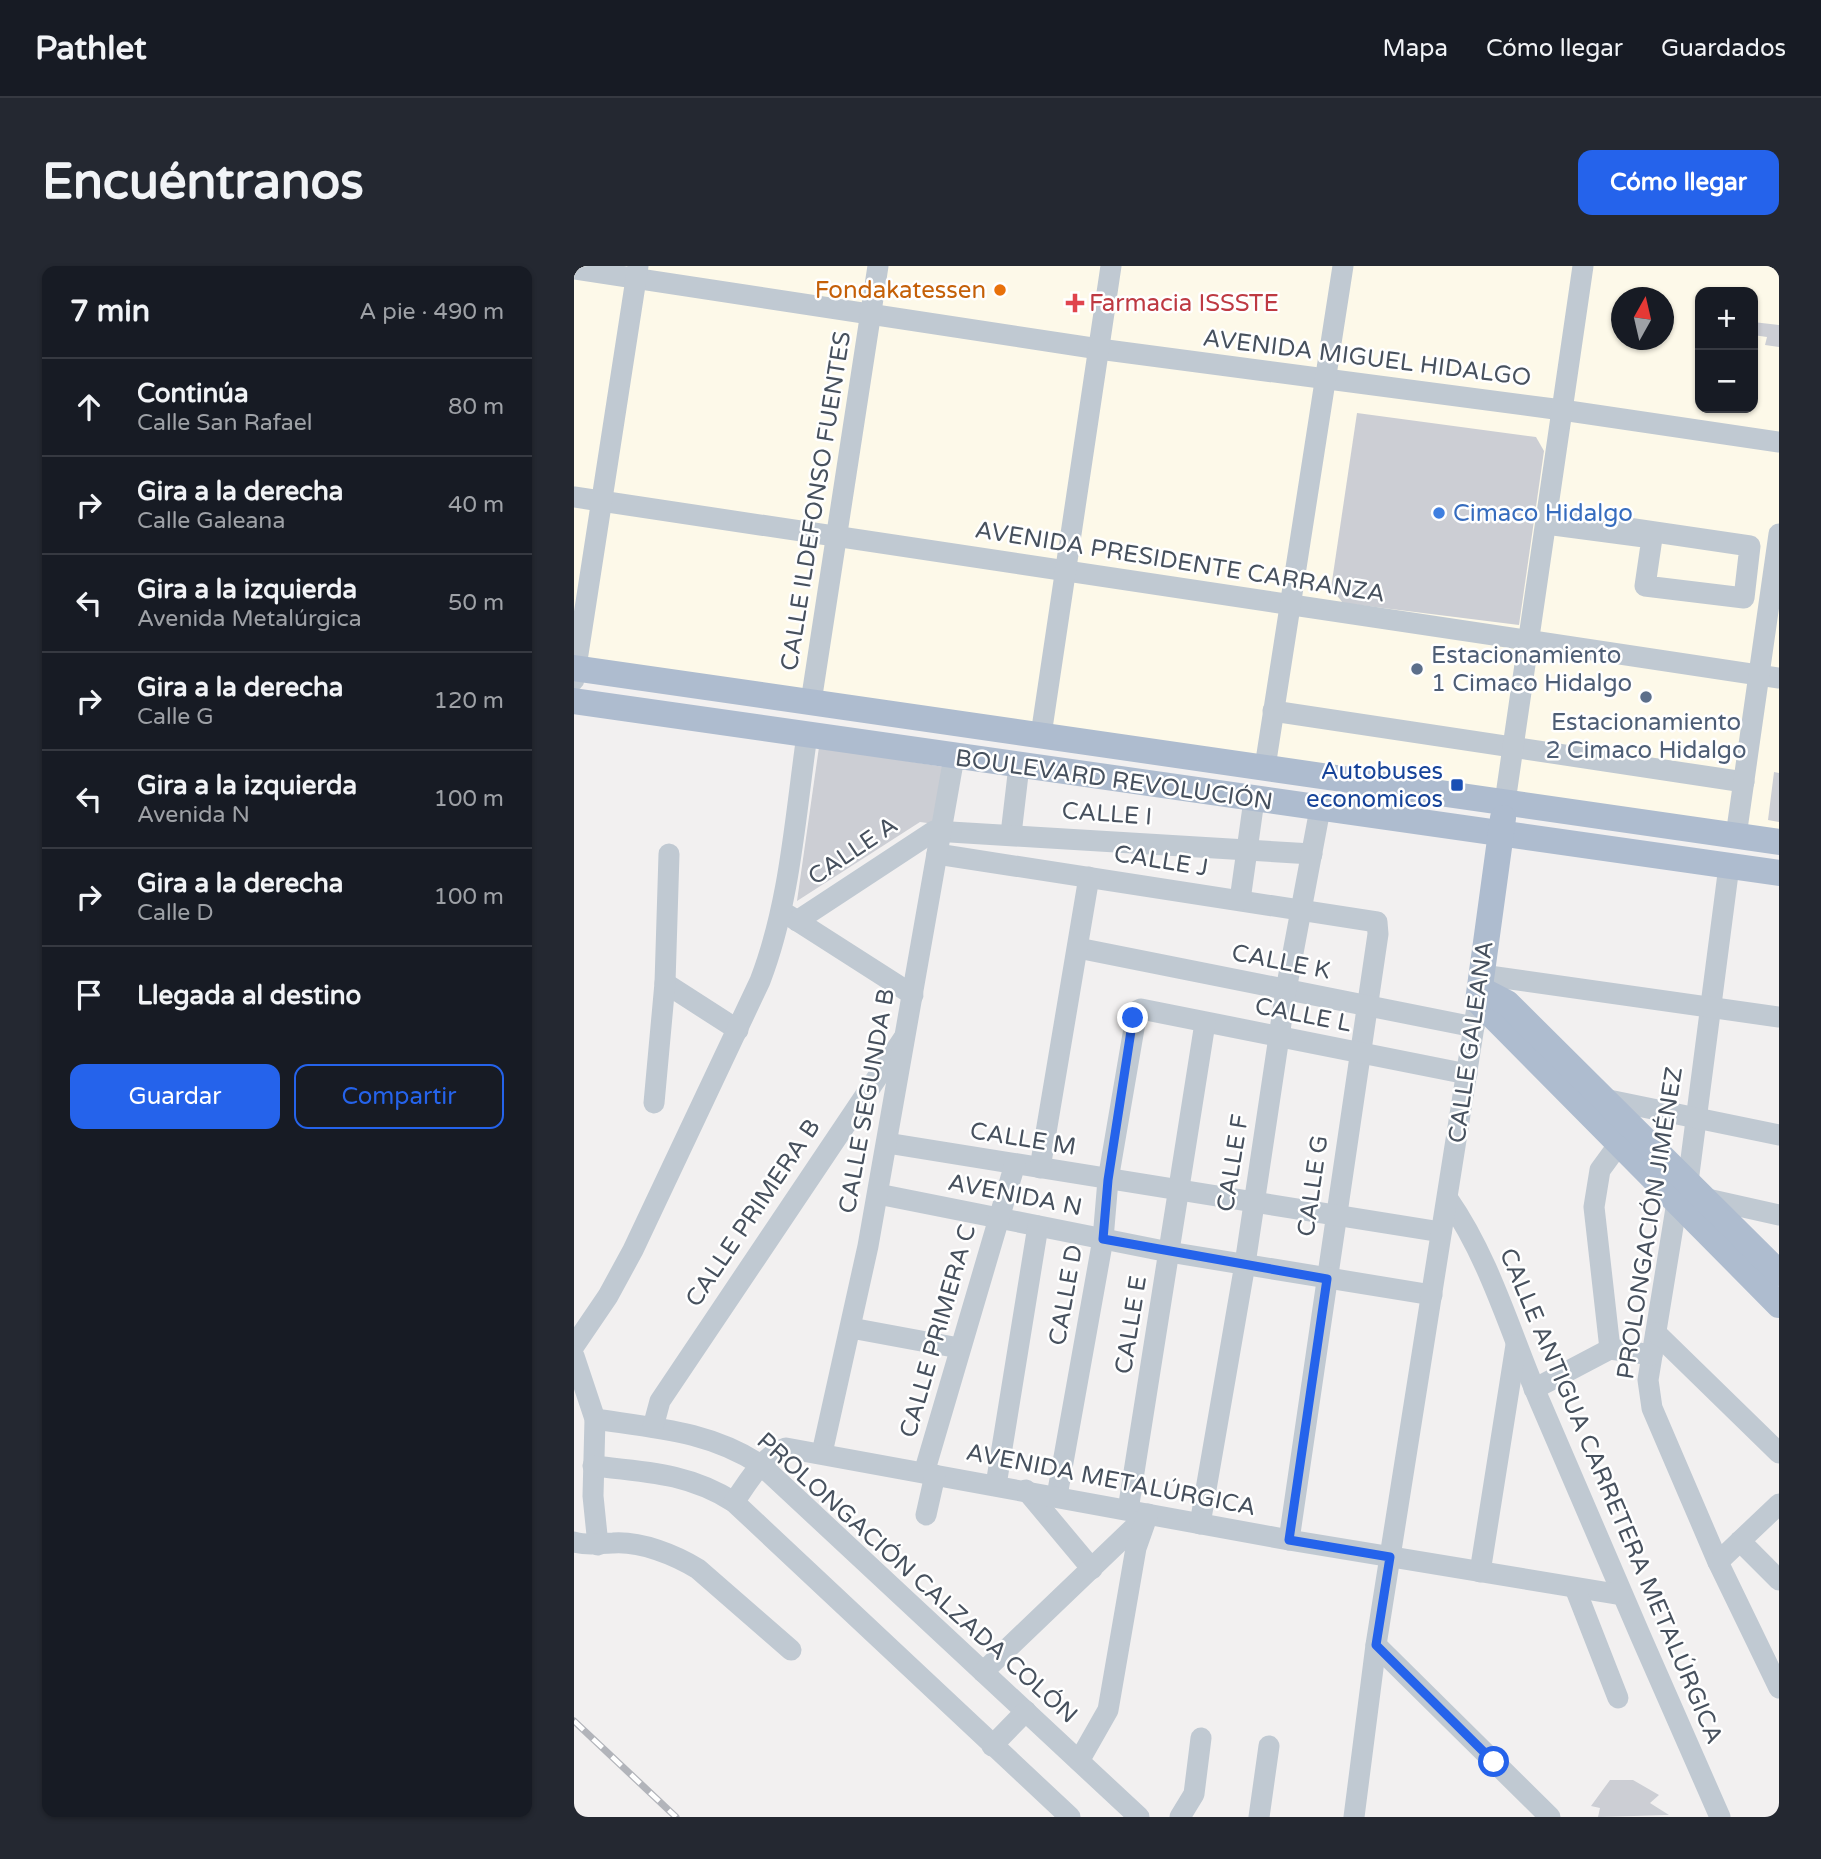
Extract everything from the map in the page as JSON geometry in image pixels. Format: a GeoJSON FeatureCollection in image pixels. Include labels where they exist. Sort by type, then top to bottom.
{"type":"FeatureCollection","features":[{"type":"Feature","properties":{"kind":"main road"},"geometry":{"type":"LineString","coordinates":[[574,672],[811,702],[1779,842]]}},
{"type":"Feature","properties":{"kind":"main road","name":"BOULEVARD REVOLUCIÓN"},"geometry":{"type":"LineString","coordinates":[[574,701],[1779,873]]}},
{"type":"Feature","properties":{"kind":"main road","name":"CALLE GALEANA"},"geometry":{"type":"LineString","coordinates":[[1479,998],[1505,802]]}},
{"type":"Feature","properties":{"kind":"main road"},"geometry":{"type":"LineString","coordinates":[[1479,998],[1507,1003],[1604,1099],[1689,1194],[1779,1305]]}},
{"type":"Feature","properties":{"kind":"main road"},"geometry":{"type":"LineString","coordinates":[[1479,998],[1619,1144],[1689,1194],[1779,1273]]}},
{"type":"Feature","properties":{"kind":"street","name":"CALLE ILDEFONSO FUENTES"},"geometry":{"type":"LineString","coordinates":[[811,702],[878,266]]}},
{"type":"Feature","properties":{"kind":"street"},"geometry":{"type":"LineString","coordinates":[[1041,735],[1068,571],[1111,266]]}},
{"type":"Feature","properties":{"kind":"street"},"geometry":{"type":"LineString","coordinates":[[1265,767],[1343,266]]}},
{"type":"Feature","properties":{"kind":"street","name":"CALLE GALEANA"},"geometry":{"type":"LineString","coordinates":[[1505,802],[1583,266]]}},
{"type":"Feature","properties":{"kind":"street","name":"AVENIDA MIGUEL HIDALGO"},"geometry":{"type":"LineString","coordinates":[[574,269],[637,272],[1099,349],[1562,410],[1779,442]]}},
{"type":"Feature","properties":{"kind":"street"},"geometry":{"type":"LineString","coordinates":[[574,672],[637,272]]}},
{"type":"Feature","properties":{"kind":"street","name":"AVENIDA PRESIDENTE CARRANZA"},"geometry":{"type":"LineString","coordinates":[[574,497],[1769,676]]}},
{"type":"Feature","properties":{"kind":"street"},"geometry":{"type":"LineString","coordinates":[[1546,520],[1750,545],[1744,598],[1645,586],[1652,538],[1546,520]]}},
{"type":"Feature","properties":{"kind":"street"},"geometry":{"type":"LineString","coordinates":[[1736,835],[1744,782],[1769,676],[1779,534]]}},
{"type":"Feature","properties":{"kind":"street"},"geometry":{"type":"LineString","coordinates":[[1273,711],[1744,782]]}},
{"type":"Feature","properties":{"kind":"street"},"geometry":{"type":"LineString","coordinates":[[574,1346],[608,1296],[633,1250],[789,916],[807,735]]}},
{"type":"Feature","properties":{"kind":"street","name":"CALLE SEGUNDA B"},"geometry":{"type":"LineString","coordinates":[[822,1453],[878,1194],[954,757]]}},
{"type":"Feature","properties":{"kind":"street"},"geometry":{"type":"LineString","coordinates":[[1011,834],[1019,766]]}},
{"type":"Feature","properties":{"kind":"street"},"geometry":{"type":"LineString","coordinates":[[1240,900],[1254,800]]}},
{"type":"Feature","properties":{"kind":"street","name":"CALLE F"},"geometry":{"type":"LineString","coordinates":[[1200,1524],[1245,1264],[1286,989],[1320,809]]}},
{"type":"Feature","properties":{"kind":"street","name":"CALLE A"},"geometry":{"type":"LineString","coordinates":[[789,916],[934,831],[939,843]]}},
{"type":"Feature","properties":{"kind":"street","name":"CALLE I"},"geometry":{"type":"LineString","coordinates":[[939,843],[1011,834],[1312,854]]}},
{"type":"Feature","properties":{"kind":"street","name":"CALLE J"},"geometry":{"type":"LineString","coordinates":[[939,843],[1090,877],[1377,922]]}},
{"type":"Feature","properties":{"kind":"street"},"geometry":{"type":"LineString","coordinates":[[654,1103],[665,984],[665,904],[669,854]]}},
{"type":"Feature","properties":{"kind":"street","name":"PROLONGACIÓN JIMÉNEZ"},"geometry":{"type":"LineString","coordinates":[[1729,866],[1696,1119],[1689,1194],[1648,1380],[1652,1408],[1718,1562],[1779,1688]]}},
{"type":"Feature","properties":{"kind":"street"},"geometry":{"type":"LineString","coordinates":[[1040,1168],[1090,877]]}},
{"type":"Feature","properties":{"kind":"street"},"geometry":{"type":"LineString","coordinates":[[789,916],[913,995]]}},
{"type":"Feature","properties":{"kind":"street","name":"CALLE G"},"geometry":{"type":"LineString","coordinates":[[1289,1540],[1377,922]]}},
{"type":"Feature","properties":{"kind":"street","name":"CALLE K"},"geometry":{"type":"LineString","coordinates":[[1078,948],[1367,1006],[1479,998],[1710,1007],[1779,1017]]}},
{"type":"Feature","properties":{"kind":"street"},"geometry":{"type":"LineString","coordinates":[[665,984],[738,1030]]}},
{"type":"Feature","properties":{"kind":"street","name":"CALLE GALEANA"},"geometry":{"type":"LineString","coordinates":[[1354,1817],[1376,1645],[1479,998]]}},
{"type":"Feature","properties":{"kind":"street","name":"CALLE L"},"geometry":{"type":"LineString","coordinates":[[1133,1018],[1141,1009],[1467,1074]]}},
{"type":"Feature","properties":{"kind":"street","name":"CALLE D"},"geometry":{"type":"LineString","coordinates":[[1056,1496],[1103,1239],[1108,1180],[1133,1018]]}},
{"type":"Feature","properties":{"kind":"street","name":"CALLE E"},"geometry":{"type":"LineString","coordinates":[[1079,1761],[1108,1710],[1136,1548],[1176,1191],[1205,1023]]}},
{"type":"Feature","properties":{"kind":"street","name":"CALLE PRIMERA B"},"geometry":{"type":"LineString","coordinates":[[653,1427],[660,1401],[906,1032]]}},
{"type":"Feature","properties":{"kind":"street"},"geometry":{"type":"LineString","coordinates":[[1604,1099],[1779,1135]]}},
{"type":"Feature","properties":{"kind":"street","name":"CALLE M"},"geometry":{"type":"LineString","coordinates":[[887,1143],[1441,1232]]}},
{"type":"Feature","properties":{"kind":"street"},"geometry":{"type":"LineString","coordinates":[[1610,1349],[1594,1207],[1600,1170],[1619,1144]]}},
{"type":"Feature","properties":{"kind":"street","name":"CALLE PRIMERA C"},"geometry":{"type":"LineString","coordinates":[[926,1515],[930,1474],[959,1348],[1015,1164]]}},
{"type":"Feature","properties":{"kind":"street","name":"AVENIDA N"},"geometry":{"type":"LineString","coordinates":[[878,1194],[1169,1252],[1432,1295]]}},
{"type":"Feature","properties":{"kind":"street"},"geometry":{"type":"LineString","coordinates":[[1689,1194],[1779,1216]]}},
{"type":"Feature","properties":{"kind":"street","name":"CALLE ANTIGUA CARRETERA METALÚRGICA"},"geometry":{"type":"LineString","coordinates":[[1448,1199],[1465,1225],[1485,1267],[1534,1390],[1720,1817]]}},
{"type":"Feature","properties":{"kind":"street"},"geometry":{"type":"LineString","coordinates":[[996,1485],[1038,1226]]}},
{"type":"Feature","properties":{"kind":"street"},"geometry":{"type":"LineString","coordinates":[[851,1328],[959,1348]]}},
{"type":"Feature","properties":{"kind":"street"},"geometry":{"type":"LineString","coordinates":[[1656,1334],[1779,1453]]}},
{"type":"Feature","properties":{"kind":"street"},"geometry":{"type":"LineString","coordinates":[[1480,1572],[1516,1345]]}},
{"type":"Feature","properties":{"kind":"street"},"geometry":{"type":"LineString","coordinates":[[1534,1390],[1610,1349],[1652,1355]]}},
{"type":"Feature","properties":{"kind":"street"},"geometry":{"type":"LineString","coordinates":[[574,1356],[595,1419],[593,1496],[598,1545]]}},
{"type":"Feature","properties":{"kind":"street","name":"PROLONGACIÓN CALZADA COLÓN"},"geometry":{"type":"LineString","coordinates":[[595,1419],[714,1439],[734,1447],[761,1465],[1139,1817]]}},
{"type":"Feature","properties":{"kind":"street","name":"AVENIDA METALÚRGICA"},"geometry":{"type":"LineString","coordinates":[[761,1465],[774,1452],[786,1448],[822,1453],[1289,1540],[1622,1595]]}},
{"type":"Feature","properties":{"kind":"street"},"geometry":{"type":"LineString","coordinates":[[734,1502],[761,1465]]}},
{"type":"Feature","properties":{"kind":"street"},"geometry":{"type":"LineString","coordinates":[[593,1466],[687,1478],[708,1485],[734,1502],[1070,1817]]}},
{"type":"Feature","properties":{"kind":"street"},"geometry":{"type":"LineString","coordinates":[[1026,1490],[1092,1569]]}},
{"type":"Feature","properties":{"kind":"street"},"geometry":{"type":"LineString","coordinates":[[1718,1562],[1779,1504]]}},
{"type":"Feature","properties":{"kind":"street"},"geometry":{"type":"LineString","coordinates":[[983,1672],[1092,1569],[1138,1512]]}},
{"type":"Feature","properties":{"kind":"street"},"geometry":{"type":"LineString","coordinates":[[1740,1541],[1779,1580]]}},
{"type":"Feature","properties":{"kind":"street"},"geometry":{"type":"LineString","coordinates":[[574,1542],[598,1545],[615,1542],[681,1559],[698,1569],[791,1650]]}},
{"type":"Feature","properties":{"kind":"street"},"geometry":{"type":"LineString","coordinates":[[1575,1588],[1618,1698]]}},
{"type":"Feature","properties":{"kind":"street"},"geometry":{"type":"LineString","coordinates":[[1376,1645],[1549,1817]]}},
{"type":"Feature","properties":{"kind":"street"},"geometry":{"type":"LineString","coordinates":[[992,1746],[1026,1712]]}},
{"type":"Feature","properties":{"kind":"street"},"geometry":{"type":"LineString","coordinates":[[1180,1817],[1194,1794],[1201,1738]]}},
{"type":"Feature","properties":{"kind":"street"},"geometry":{"type":"LineString","coordinates":[[1259,1817],[1269,1746]]}},
{"type":"Feature","properties":{"kind":"shaded area"},"geometry":{"type":"Polygon","coordinates":[[[574,266],[1779,266],[1779,854],[574,673],[574,266]]]}},
{"type":"Feature","properties":{"kind":"building"},"geometry":{"type":"Polygon","coordinates":[[[1758,323],[1779,325],[1779,347],[1765,345],[1767,337],[1758,336],[1758,323]]]}},
{"type":"Feature","properties":{"kind":"building","name":"Cimaco Hidalgo"},"geometry":{"type":"Polygon","coordinates":[[[1357,413],[1536,437],[1544,451],[1519,625],[1343,603],[1331,588],[1357,413]]]}},
{"type":"Feature","properties":{"kind":"building"},"geometry":{"type":"Polygon","coordinates":[[[819,747],[944,767],[935,824],[920,822],[797,901],[819,747]]]}},
{"type":"Feature","properties":{"kind":"building"},"geometry":{"type":"Polygon","coordinates":[[[1774,772],[1779,773],[1779,822],[1768,820],[1774,772]]]}},
{"type":"Feature","properties":{"kind":"building"},"geometry":{"type":"Polygon","coordinates":[[[1610,1780],[1633,1780],[1659,1795],[1650,1803],[1669,1815],[1598,1817],[1600,1808],[1591,1806],[1610,1780]]]}},
{"type":"Feature","properties":{"kind":"railway"},"geometry":{"type":"LineString","coordinates":[[574,1721],[676,1817]]}},
{"type":"Feature","properties":{"kind":"place","name":"Fondakatessen"},"geometry":{"type":"Point","coordinates":[1000,290]}},
{"type":"Feature","properties":{"kind":"place","name":"Farmacia ISSSTE"},"geometry":{"type":"Point","coordinates":[1075,303]}},
{"type":"Feature","properties":{"kind":"place","name":"Cimaco Hidalgo"},"geometry":{"type":"Point","coordinates":[1439,513]}},
{"type":"Feature","properties":{"kind":"place","name":"Estacionamiento 1 Cimaco Hidalgo"},"geometry":{"type":"Point","coordinates":[1417,669]}},
{"type":"Feature","properties":{"kind":"place","name":"Estacionamiento 2 Cimaco Hidalgo"},"geometry":{"type":"Point","coordinates":[1646,697]}},
{"type":"Feature","properties":{"kind":"place","name":"Autobuses economicos"},"geometry":{"type":"Point","coordinates":[1457,785]}},
{"type":"Feature","properties":{"kind":"route"},"geometry":{"type":"LineString","coordinates":[[1133,1018],[1108,1180],[1103,1239],[1327,1279],[1289,1540],[1390,1557],[1376,1645],[1494,1762]]}}]}
